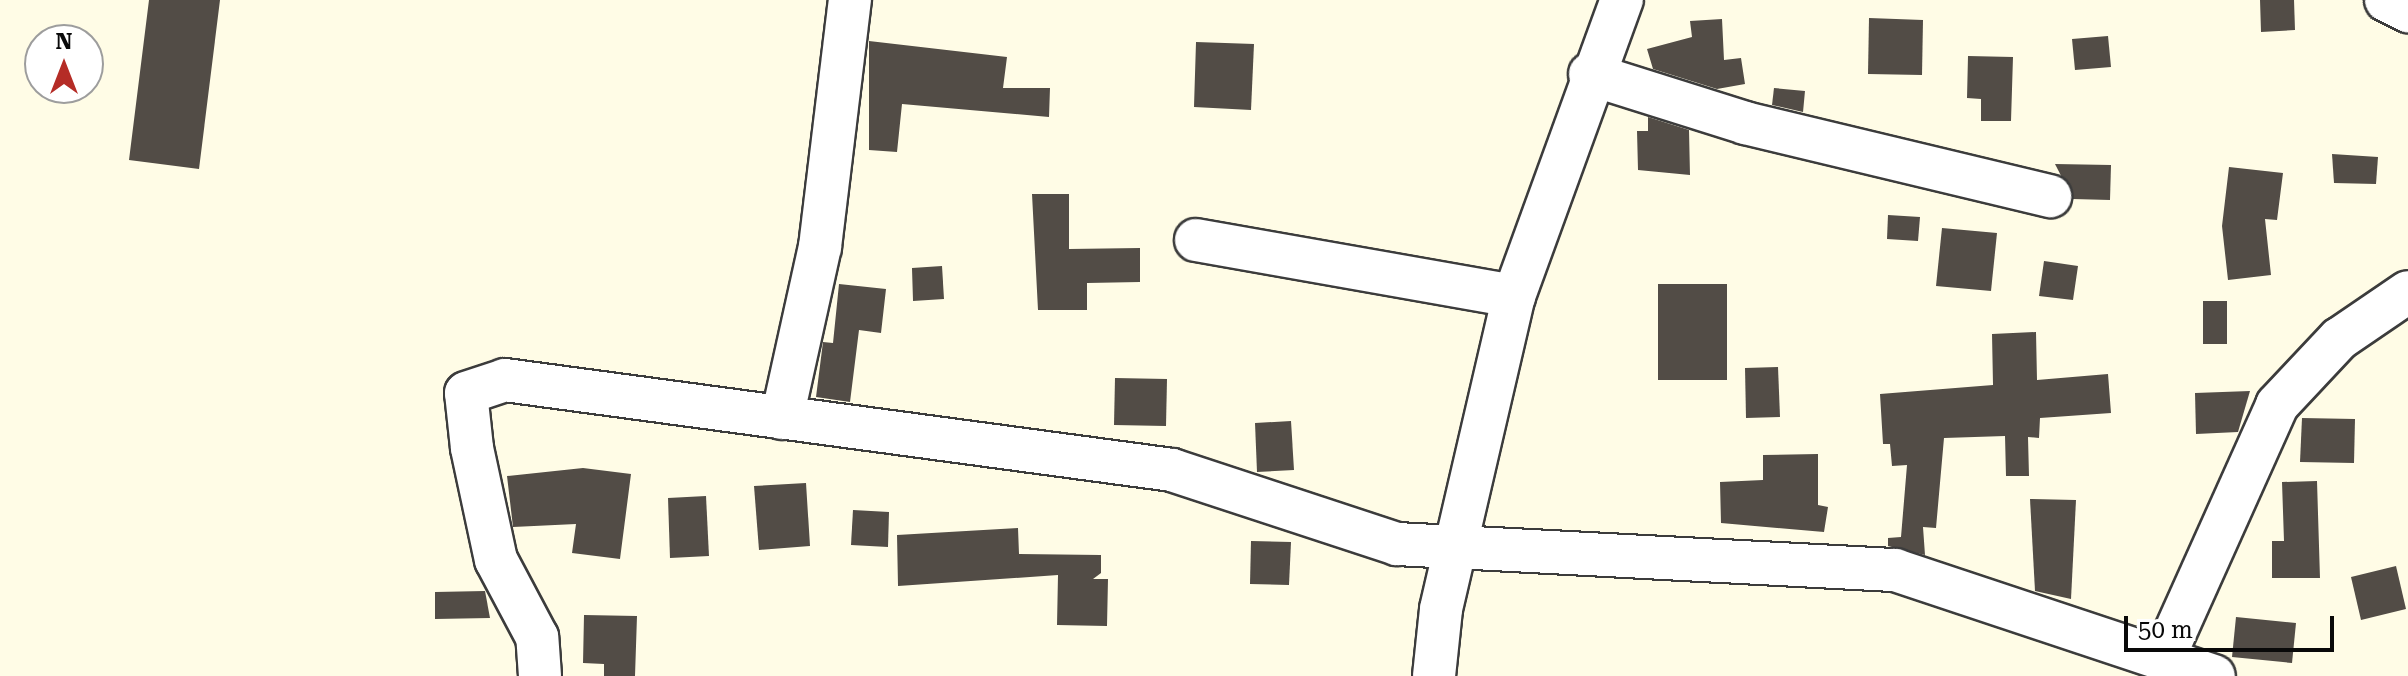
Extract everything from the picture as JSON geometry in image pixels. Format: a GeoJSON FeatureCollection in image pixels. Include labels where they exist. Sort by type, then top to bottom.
{"type":"FeatureCollection","features":[{"type":"Feature","properties":{"kind":"street"},"geometry":{"type":"LineString","coordinates":[[782,418],[820,247],[850,0]]}},
{"type":"Feature","properties":{"kind":"street"},"geometry":{"type":"LineString","coordinates":[[1434,676],[1456,547],[1514,296],[1590,74],[1622,0]]}},
{"type":"Feature","properties":{"kind":"street"},"geometry":{"type":"LineString","coordinates":[[2386,0],[2408,11]]}},
{"type":"Feature","properties":{"kind":"street"},"geometry":{"type":"LineString","coordinates":[[1590,74],[1745,123],[2050,196]]}},
{"type":"Feature","properties":{"kind":"street"},"geometry":{"type":"LineString","coordinates":[[1196,240],[1514,296]]}},
{"type":"Feature","properties":{"kind":"street"},"geometry":{"type":"LineString","coordinates":[[2164,657],[2277,405],[2339,339],[2408,292]]}},
{"type":"Feature","properties":{"kind":"street"},"geometry":{"type":"LineString","coordinates":[[540,676],[537,637],[496,560],[466,393],[505,380],[1172,470],[1397,544],[1895,570],[2214,676]]}},
{"type":"Feature","properties":{"kind":"building"},"geometry":{"type":"Polygon","coordinates":[[[149,0],[220,0],[199,169],[129,160],[149,0]]]}},
{"type":"Feature","properties":{"kind":"building"},"geometry":{"type":"Polygon","coordinates":[[[2260,0],[2294,0],[2295,30],[2261,32],[2260,0]]]}},
{"type":"Feature","properties":{"kind":"building"},"geometry":{"type":"Polygon","coordinates":[[[1869,18],[1923,20],[1922,75],[1868,74],[1869,18]]]}},
{"type":"Feature","properties":{"kind":"building"},"geometry":{"type":"Polygon","coordinates":[[[1722,19],[1724,60],[1741,58],[1745,84],[1717,89],[1653,69],[1647,49],[1692,37],[1690,21],[1722,19]]]}},
{"type":"Feature","properties":{"kind":"building"},"geometry":{"type":"Polygon","coordinates":[[[2108,36],[2111,67],[2075,70],[2072,39],[2108,36]]]}},
{"type":"Feature","properties":{"kind":"building"},"geometry":{"type":"Polygon","coordinates":[[[869,41],[1007,57],[1003,88],[1050,88],[1049,117],[902,104],[897,152],[869,150],[869,41]]]}},
{"type":"Feature","properties":{"kind":"building"},"geometry":{"type":"Polygon","coordinates":[[[1196,42],[1254,44],[1251,110],[1194,107],[1196,42]]]}},
{"type":"Feature","properties":{"kind":"building"},"geometry":{"type":"Polygon","coordinates":[[[1968,56],[2013,57],[2011,121],[1981,121],[1981,99],[1967,98],[1968,56]]]}},
{"type":"Feature","properties":{"kind":"building"},"geometry":{"type":"Polygon","coordinates":[[[1774,88],[1805,91],[1803,112],[1772,105],[1774,88]]]}},
{"type":"Feature","properties":{"kind":"building"},"geometry":{"type":"Polygon","coordinates":[[[1648,117],[1689,130],[1690,175],[1638,170],[1637,131],[1648,131],[1648,117]]]}},
{"type":"Feature","properties":{"kind":"building"},"geometry":{"type":"Polygon","coordinates":[[[2332,154],[2378,157],[2376,184],[2334,183],[2332,154]]]}},
{"type":"Feature","properties":{"kind":"building"},"geometry":{"type":"Polygon","coordinates":[[[2055,164],[2111,165],[2110,200],[2073,199],[2055,164]]]}},
{"type":"Feature","properties":{"kind":"building"},"geometry":{"type":"Polygon","coordinates":[[[2229,167],[2283,173],[2277,220],[2265,219],[2271,275],[2228,280],[2222,226],[2229,167]]]}},
{"type":"Feature","properties":{"kind":"building"},"geometry":{"type":"Polygon","coordinates":[[[1032,194],[1069,194],[1069,249],[1140,248],[1140,282],[1087,283],[1087,310],[1038,310],[1032,194]]]}},
{"type":"Feature","properties":{"kind":"building"},"geometry":{"type":"Polygon","coordinates":[[[1888,215],[1920,217],[1918,241],[1887,239],[1888,215]]]}},
{"type":"Feature","properties":{"kind":"building"},"geometry":{"type":"Polygon","coordinates":[[[1942,228],[1997,233],[1991,291],[1936,286],[1942,228]]]}},
{"type":"Feature","properties":{"kind":"building"},"geometry":{"type":"Polygon","coordinates":[[[2044,261],[2078,266],[2073,300],[2039,296],[2044,261]]]}},
{"type":"Feature","properties":{"kind":"building"},"geometry":{"type":"Polygon","coordinates":[[[942,266],[944,299],[913,301],[912,268],[942,266]]]}},
{"type":"Feature","properties":{"kind":"building"},"geometry":{"type":"Polygon","coordinates":[[[839,284],[886,289],[881,333],[859,330],[850,402],[816,397],[823,342],[833,343],[839,284]]]}},
{"type":"Feature","properties":{"kind":"building"},"geometry":{"type":"Polygon","coordinates":[[[1658,284],[1727,284],[1727,380],[1658,380],[1658,284]]]}},
{"type":"Feature","properties":{"kind":"building"},"geometry":{"type":"Polygon","coordinates":[[[2203,301],[2227,301],[2227,344],[2203,344],[2203,301]]]}},
{"type":"Feature","properties":{"kind":"building"},"geometry":{"type":"Polygon","coordinates":[[[2036,332],[2037,380],[2108,374],[2111,413],[2040,418],[2039,438],[2028,437],[2029,476],[2006,476],[2005,436],[1944,438],[1936,528],[1923,527],[1925,555],[1888,546],[1888,538],[1901,537],[1907,465],[1892,466],[1890,444],[1883,444],[1880,394],[1993,385],[1992,334],[2036,332]]]}},
{"type":"Feature","properties":{"kind":"building"},"geometry":{"type":"Polygon","coordinates":[[[1778,367],[1780,417],[1746,418],[1745,368],[1778,367]]]}},
{"type":"Feature","properties":{"kind":"building"},"geometry":{"type":"Polygon","coordinates":[[[1115,378],[1167,379],[1166,426],[1114,425],[1115,378]]]}},
{"type":"Feature","properties":{"kind":"building"},"geometry":{"type":"Polygon","coordinates":[[[2250,391],[2238,432],[2196,434],[2195,393],[2250,391]]]}},
{"type":"Feature","properties":{"kind":"building"},"geometry":{"type":"Polygon","coordinates":[[[2302,418],[2355,419],[2354,463],[2300,462],[2302,418]]]}},
{"type":"Feature","properties":{"kind":"building"},"geometry":{"type":"Polygon","coordinates":[[[1291,421],[1294,470],[1257,472],[1255,423],[1291,421]]]}},
{"type":"Feature","properties":{"kind":"building"},"geometry":{"type":"Polygon","coordinates":[[[1818,454],[1818,505],[1828,507],[1824,532],[1721,523],[1720,482],[1763,480],[1763,455],[1818,454]]]}},
{"type":"Feature","properties":{"kind":"building"},"geometry":{"type":"Polygon","coordinates":[[[583,468],[631,474],[620,559],[572,553],[576,524],[513,527],[507,476],[583,468]]]}},
{"type":"Feature","properties":{"kind":"building"},"geometry":{"type":"Polygon","coordinates":[[[2317,481],[2320,578],[2272,578],[2272,541],[2284,541],[2282,482],[2317,481]]]}},
{"type":"Feature","properties":{"kind":"building"},"geometry":{"type":"Polygon","coordinates":[[[806,483],[810,546],[759,550],[754,486],[806,483]]]}},
{"type":"Feature","properties":{"kind":"building"},"geometry":{"type":"Polygon","coordinates":[[[706,496],[709,556],[670,558],[668,498],[706,496]]]}},
{"type":"Feature","properties":{"kind":"building"},"geometry":{"type":"Polygon","coordinates":[[[2030,499],[2076,500],[2071,599],[2035,591],[2030,499]]]}},
{"type":"Feature","properties":{"kind":"building"},"geometry":{"type":"Polygon","coordinates":[[[853,510],[889,512],[888,547],[851,545],[853,510]]]}},
{"type":"Feature","properties":{"kind":"building"},"geometry":{"type":"Polygon","coordinates":[[[1018,528],[1019,554],[1101,555],[1101,573],[1093,579],[1108,579],[1107,626],[1057,625],[1058,575],[898,586],[897,535],[1018,528]]]}},
{"type":"Feature","properties":{"kind":"building"},"geometry":{"type":"Polygon","coordinates":[[[1251,541],[1291,542],[1289,585],[1250,584],[1251,541]]]}},
{"type":"Feature","properties":{"kind":"building"},"geometry":{"type":"Polygon","coordinates":[[[2396,566],[2406,609],[2361,620],[2351,577],[2396,566]]]}},
{"type":"Feature","properties":{"kind":"building"},"geometry":{"type":"Polygon","coordinates":[[[485,591],[490,618],[435,619],[435,592],[485,591]]]}},
{"type":"Feature","properties":{"kind":"building"},"geometry":{"type":"Polygon","coordinates":[[[584,615],[637,616],[635,676],[604,676],[604,664],[583,663],[584,615]]]}},
{"type":"Feature","properties":{"kind":"building"},"geometry":{"type":"Polygon","coordinates":[[[2236,617],[2296,623],[2292,663],[2232,657],[2236,617]]]}}]}
